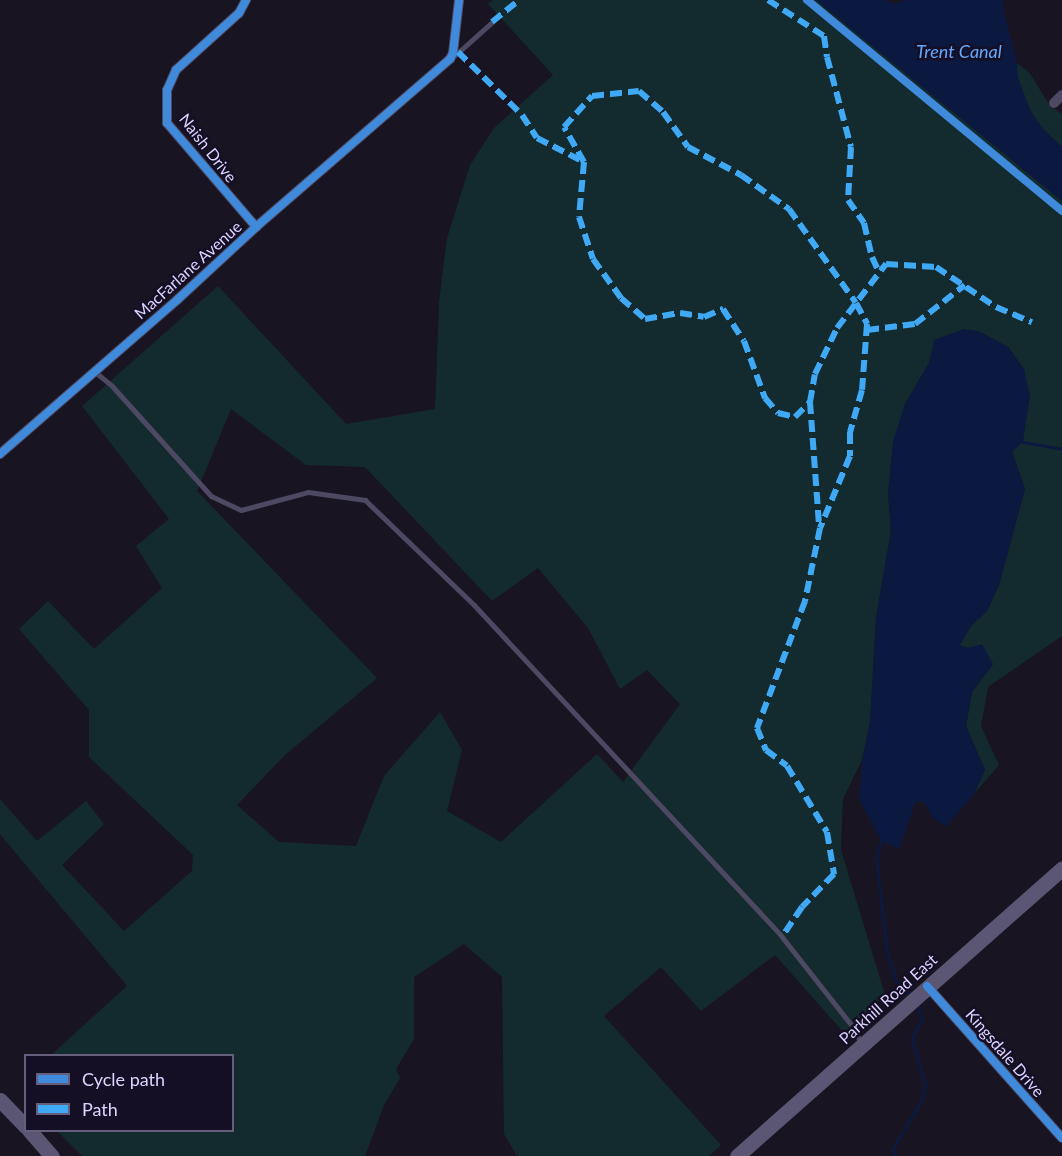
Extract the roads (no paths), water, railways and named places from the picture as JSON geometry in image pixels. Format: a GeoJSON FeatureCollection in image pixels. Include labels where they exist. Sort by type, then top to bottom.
{"type":"FeatureCollection","features":[{"type":"Feature","properties":{"kind":"main road","name":"Parkhill Road East"},"geometry":{"type":"LineString","coordinates":[[737,1156],[1062,868]]}},
{"type":"Feature","properties":{"kind":"main road"},"geometry":{"type":"LineString","coordinates":[[0,1100],[24,1126]]}},
{"type":"Feature","properties":{"kind":"main road"},"geometry":{"type":"LineString","coordinates":[[30,1132],[52,1156]]}},
{"type":"Feature","properties":{"kind":"street","name":"Naish Drive"},"geometry":{"type":"LineString","coordinates":[[246,0],[238,13],[176,70],[167,90],[167,123],[256,226]]}},
{"type":"Feature","properties":{"kind":"street"},"geometry":{"type":"LineString","coordinates":[[450,59],[453,52],[459,0]]}},
{"type":"Feature","properties":{"kind":"street","name":"MacFarlane Avenue"},"geometry":{"type":"LineString","coordinates":[[0,454],[95,372],[256,226],[450,59]]}},
{"type":"Feature","properties":{"kind":"street","name":"Kingsdale Drive"},"geometry":{"type":"LineString","coordinates":[[927,986],[1062,1138]]}},
{"type":"Feature","properties":{"kind":"lane"},"geometry":{"type":"LineString","coordinates":[[450,59],[492,22]]}},
{"type":"Feature","properties":{"kind":"lane"},"geometry":{"type":"LineString","coordinates":[[95,372],[112,386],[211,496],[241,510],[308,492],[365,500],[474,605],[782,937],[852,1026],[863,1046]]}},
{"type":"Feature","properties":{"kind":"water","name":"Trent Canal"},"geometry":{"type":"Polygon","coordinates":[[[816,0],[886,0],[896,4],[905,0],[1004,0],[1003,8],[1017,63],[1018,77],[1030,110],[1043,129],[1062,147],[1062,201],[816,0]]]}},
{"type":"Feature","properties":{"kind":"water"},"geometry":{"type":"Polygon","coordinates":[[[964,329],[978,331],[1008,347],[1024,369],[1030,396],[1023,442],[1012,452],[1025,489],[999,585],[987,611],[971,626],[960,645],[968,648],[982,644],[993,664],[972,692],[966,726],[985,770],[974,794],[946,827],[933,818],[925,803],[916,801],[899,849],[881,841],[859,799],[862,760],[870,723],[876,618],[891,531],[888,492],[893,441],[905,404],[929,363],[934,340],[964,329]]]}},
{"type":"Feature","properties":{"kind":"waterway"},"geometry":{"type":"LineString","coordinates":[[1023,442],[1062,449]]}},
{"type":"Feature","properties":{"kind":"waterway"},"geometry":{"type":"LineString","coordinates":[[881,841],[876,858],[887,952],[896,982],[911,994]]}},
{"type":"Feature","properties":{"kind":"waterway"},"geometry":{"type":"LineString","coordinates":[[896,1156],[892,1150],[922,1099],[925,1086],[912,1039],[922,1018],[917,1005]]}}]}
